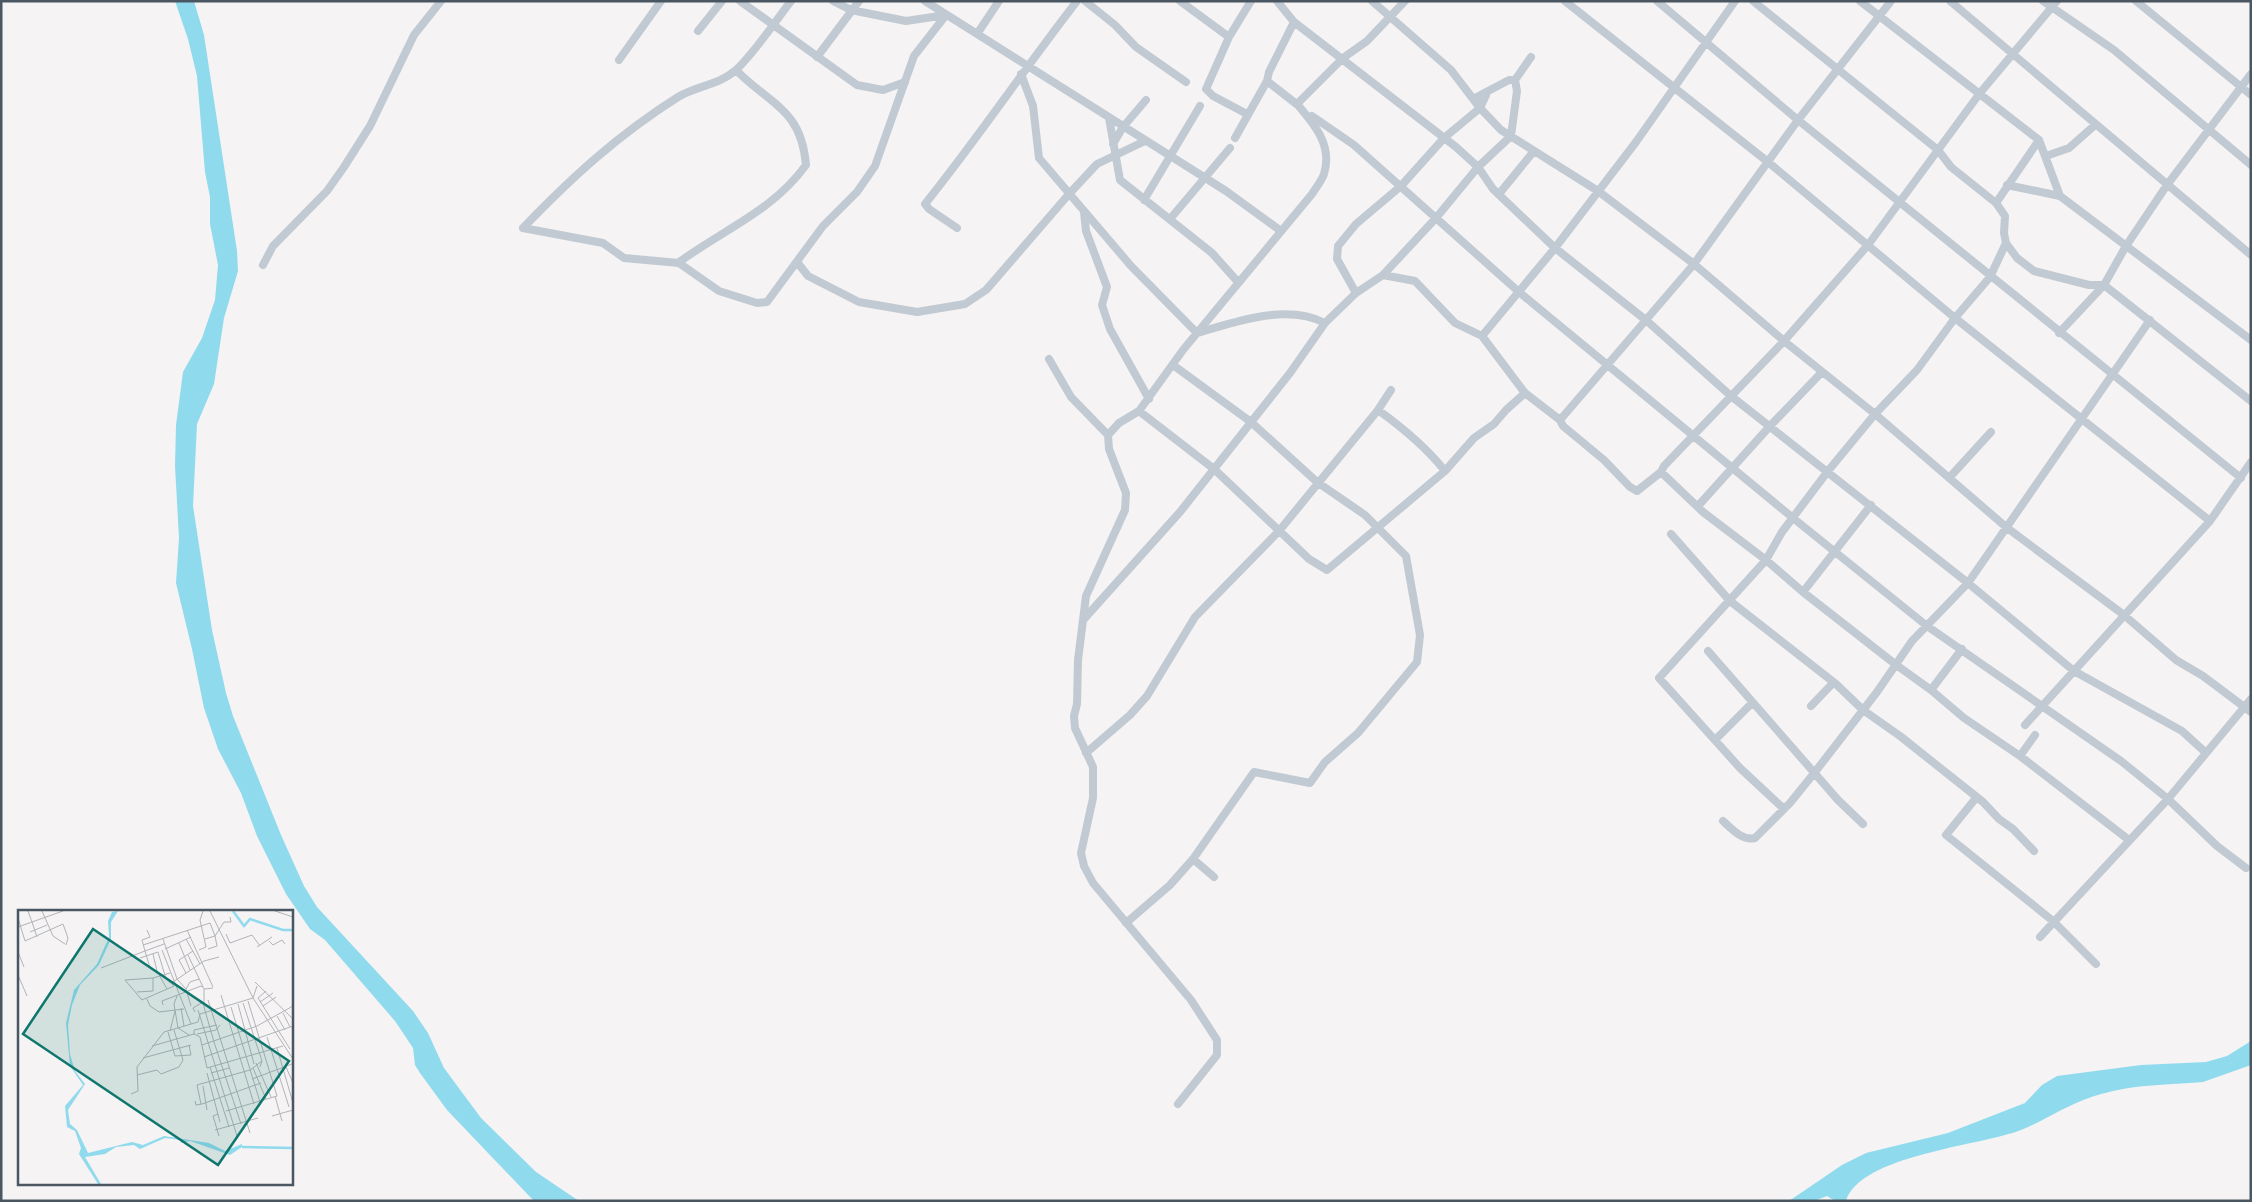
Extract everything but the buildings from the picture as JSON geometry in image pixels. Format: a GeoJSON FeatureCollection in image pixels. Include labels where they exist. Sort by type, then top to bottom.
{"type":"FeatureCollection","features":[{"type":"Feature","properties":{"kind":"street"},"geometry":{"type":"LineString","coordinates":[[263,265],[273,246],[328,191],[370,126],[414,35],[442,1]]}},
{"type":"Feature","properties":{"kind":"street"},"geometry":{"type":"LineString","coordinates":[[619,60],[661,1]]}},
{"type":"Feature","properties":{"kind":"street"},"geometry":{"type":"LineString","coordinates":[[698,31],[722,1]]}},
{"type":"Feature","properties":{"kind":"street"},"geometry":{"type":"LineString","coordinates":[[740,1],[772,26],[857,85],[883,90],[905,82]]}},
{"type":"Feature","properties":{"kind":"street"},"geometry":{"type":"LineString","coordinates":[[791,1],[736,70],[718,82],[680,96],[616,139],[570,179],[524,228],[603,243],[624,258],[678,263],[719,292],[757,303],[767,302],[823,226],[858,192],[876,166],[914,56],[946,15]]}},
{"type":"Feature","properties":{"kind":"street"},"geometry":{"type":"LineString","coordinates":[[833,1],[852,10],[906,21],[946,15]]}},
{"type":"Feature","properties":{"kind":"street"},"geometry":{"type":"LineString","coordinates":[[817,57],[859,1]]}},
{"type":"Feature","properties":{"kind":"street"},"geometry":{"type":"LineString","coordinates":[[926,1],[1204,179],[1281,231]]}},
{"type":"Feature","properties":{"kind":"street"},"geometry":{"type":"LineString","coordinates":[[977,34],[999,1]]}},
{"type":"Feature","properties":{"kind":"street"},"geometry":{"type":"LineString","coordinates":[[957,228],[929,210],[925,204],[972,146],[1027,66],[1077,1]]}},
{"type":"Feature","properties":{"kind":"street"},"geometry":{"type":"LineString","coordinates":[[1085,1],[1115,26],[1136,47],[1186,82]]}},
{"type":"Feature","properties":{"kind":"street"},"geometry":{"type":"LineString","coordinates":[[1180,1],[1229,37]]}},
{"type":"Feature","properties":{"kind":"street"},"geometry":{"type":"LineString","coordinates":[[1247,114],[1213,96],[1206,89],[1229,37],[1251,1]]}},
{"type":"Feature","properties":{"kind":"street"},"geometry":{"type":"LineString","coordinates":[[1277,1],[1294,22],[1343,58],[1478,167],[1499,194],[1556,248],[1647,321],[1731,396],[1968,583],[2074,671],[2182,731],[2205,752]]}},
{"type":"Feature","properties":{"kind":"street"},"geometry":{"type":"LineString","coordinates":[[1372,1],[1451,70],[1480,108],[1501,130],[1598,191],[1694,264],[1784,341],[1875,414],[2006,527],[2124,615],[2176,660],[2203,676],[2248,709]]}},
{"type":"Feature","properties":{"kind":"street"},"geometry":{"type":"LineString","coordinates":[[1297,104],[1343,58],[1367,42],[1405,1]]}},
{"type":"Feature","properties":{"kind":"street"},"geometry":{"type":"LineString","coordinates":[[1565,1],[1768,162],[1955,318],[2210,521]]}},
{"type":"Feature","properties":{"kind":"street"},"geometry":{"type":"LineString","coordinates":[[1657,1],[1900,204],[2240,478]]}},
{"type":"Feature","properties":{"kind":"street"},"geometry":{"type":"LineString","coordinates":[[1482,336],[1556,248],[1636,142],[1735,1]]}},
{"type":"Feature","properties":{"kind":"street"},"geometry":{"type":"LineString","coordinates":[[1754,1],[1938,150],[1951,167],[1996,204],[2005,216],[2004,233],[2006,244],[2017,258],[2034,271],[2088,285],[2104,286],[2150,320],[2251,401]]}},
{"type":"Feature","properties":{"kind":"street"},"geometry":{"type":"LineString","coordinates":[[1860,1],[2039,140],[2060,196]]}},
{"type":"Feature","properties":{"kind":"street"},"geometry":{"type":"LineString","coordinates":[[1560,420],[1694,264],[1798,120],[1891,1]]}},
{"type":"Feature","properties":{"kind":"street"},"geometry":{"type":"LineString","coordinates":[[1950,1],[2251,255]]}},
{"type":"Feature","properties":{"kind":"street"},"geometry":{"type":"LineString","coordinates":[[2043,1],[2055,4],[2114,50],[2251,165]]}},
{"type":"Feature","properties":{"kind":"street"},"geometry":{"type":"LineString","coordinates":[[2136,1],[2251,95]]}},
{"type":"Feature","properties":{"kind":"street"},"geometry":{"type":"LineString","coordinates":[[1383,275],[1415,281],[1455,323],[1482,336],[1525,393],[1560,420],[1563,426],[1604,460],[1630,488],[1637,491],[1661,472],[1664,466],[1784,341],[1868,245],[1980,93],[2055,4]]}},
{"type":"Feature","properties":{"kind":"street"},"geometry":{"type":"LineString","coordinates":[[1235,138],[1267,81],[1269,72],[1294,22]]}},
{"type":"Feature","properties":{"kind":"street"},"geometry":{"type":"LineString","coordinates":[[1083,620],[1180,512],[1290,373],[1325,323],[1356,293],[1383,275],[1436,218],[1478,167],[1511,136],[1516,91],[1515,80],[1531,57]]}},
{"type":"Feature","properties":{"kind":"street"},"geometry":{"type":"LineString","coordinates":[[678,263],[754,216],[800,174],[806,165],[805,152],[795,123],[784,109],[736,70]]}},
{"type":"Feature","properties":{"kind":"street"},"geometry":{"type":"LineString","coordinates":[[1022,74],[1033,106],[1039,158],[1131,266],[1197,333]]}},
{"type":"Feature","properties":{"kind":"street"},"geometry":{"type":"LineString","coordinates":[[2059,332],[2104,286],[2126,246],[2167,185],[2251,74]]}},
{"type":"Feature","properties":{"kind":"street"},"geometry":{"type":"LineString","coordinates":[[1473,99],[1509,80],[1515,80]]}},
{"type":"Feature","properties":{"kind":"street"},"geometry":{"type":"LineString","coordinates":[[1267,81],[1354,145],[1519,292],[1927,626],[2121,760],[2168,799],[2217,846],[2246,868]]}},
{"type":"Feature","properties":{"kind":"street"},"geometry":{"type":"LineString","coordinates":[[1356,293],[1337,259],[1338,246],[1356,224],[1401,186],[1444,138],[1480,108],[1486,95]]}},
{"type":"Feature","properties":{"kind":"street"},"geometry":{"type":"LineString","coordinates":[[1113,144],[1123,127],[1146,100]]}},
{"type":"Feature","properties":{"kind":"street"},"geometry":{"type":"LineString","coordinates":[[1108,435],[1119,422],[1139,411],[1149,399],[1197,333],[1312,194],[1324,174],[1326,153],[1318,128],[1297,104]]}},
{"type":"Feature","properties":{"kind":"street"},"geometry":{"type":"LineString","coordinates":[[1144,200],[1171,158],[1200,106]]}},
{"type":"Feature","properties":{"kind":"street"},"geometry":{"type":"LineString","coordinates":[[1109,118],[1120,180],[1212,253],[1238,282]]}},
{"type":"Feature","properties":{"kind":"street"},"geometry":{"type":"LineString","coordinates":[[2046,156],[2069,148],[2095,125]]}},
{"type":"Feature","properties":{"kind":"street"},"geometry":{"type":"LineString","coordinates":[[1996,204],[2039,140]]}},
{"type":"Feature","properties":{"kind":"street"},"geometry":{"type":"LineString","coordinates":[[797,262],[808,276],[860,302],[917,312],[965,304],[986,290],[1097,164],[1145,141]]}},
{"type":"Feature","properties":{"kind":"street"},"geometry":{"type":"LineString","coordinates":[[1170,218],[1230,148]]}},
{"type":"Feature","properties":{"kind":"street"},"geometry":{"type":"LineString","coordinates":[[1499,194],[1534,151]]}},
{"type":"Feature","properties":{"kind":"street"},"geometry":{"type":"LineString","coordinates":[[2007,186],[2060,196],[2251,340]]}},
{"type":"Feature","properties":{"kind":"street"},"geometry":{"type":"LineString","coordinates":[[1083,210],[1086,231],[1107,287],[1102,305],[1110,329],[1149,399]]}},
{"type":"Feature","properties":{"kind":"street"},"geometry":{"type":"LineString","coordinates":[[1783,808],[1740,768],[1659,678],[1766,560],[1793,518],[1828,471],[1875,414],[1917,370],[1955,318],[1990,277],[2006,244]]}},
{"type":"Feature","properties":{"kind":"street"},"geometry":{"type":"LineString","coordinates":[[1197,333],[1256,317],[1313,317],[1325,323]]}},
{"type":"Feature","properties":{"kind":"street"},"geometry":{"type":"LineString","coordinates":[[1723,821],[1742,837],[1749,840],[1762,833],[1815,772],[1863,710],[1895,664],[1927,626],[1968,583],[2150,320]]}},
{"type":"Feature","properties":{"kind":"street"},"geometry":{"type":"LineString","coordinates":[[1048,359],[1071,397],[1108,435],[1109,449],[1126,493],[1125,510],[1086,596],[1078,660],[1077,704],[1074,716],[1075,728],[1093,767],[1093,798],[1081,853],[1084,866],[1093,882],[1191,1000],[1217,1040],[1217,1055],[1178,1104]]}},
{"type":"Feature","properties":{"kind":"street"},"geometry":{"type":"LineString","coordinates":[[1126,923],[1170,886],[1193,859],[1254,772],[1310,783],[1325,762],[1358,733],[1417,662],[1420,635],[1406,556],[1365,514],[1317,482],[1251,422],[1173,365]]}},
{"type":"Feature","properties":{"kind":"street"},"geometry":{"type":"LineString","coordinates":[[1698,506],[1732,467],[1822,372]]}},
{"type":"Feature","properties":{"kind":"street"},"geometry":{"type":"LineString","coordinates":[[1086,753],[1130,716],[1142,703],[1159,679],[1195,617],[1279,531],[1317,482],[1378,410],[1390,390]]}},
{"type":"Feature","properties":{"kind":"street"},"geometry":{"type":"LineString","coordinates":[[1139,411],[1214,469],[1309,559],[1327,570],[1445,471],[1474,438],[1494,424],[1525,393]]}},
{"type":"Feature","properties":{"kind":"street"},"geometry":{"type":"LineString","coordinates":[[1378,410],[1414,438],[1445,471]]}},
{"type":"Feature","properties":{"kind":"street"},"geometry":{"type":"LineString","coordinates":[[1949,478],[1991,432]]}},
{"type":"Feature","properties":{"kind":"street"},"geometry":{"type":"LineString","coordinates":[[2025,725],[2210,521],[2251,462]]}},
{"type":"Feature","properties":{"kind":"street"},"geometry":{"type":"LineString","coordinates":[[1661,472],[1698,506],[1803,592],[1931,690],[1964,718],[2020,756],[2129,840]]}},
{"type":"Feature","properties":{"kind":"street"},"geometry":{"type":"LineString","coordinates":[[1803,592],[1870,505]]}},
{"type":"Feature","properties":{"kind":"street"},"geometry":{"type":"LineString","coordinates":[[1671,534],[1730,601],[1833,683],[1863,710],[1900,736],[1983,802],[2034,851]]}},
{"type":"Feature","properties":{"kind":"street"},"geometry":{"type":"LineString","coordinates":[[1931,690],[1962,649]]}},
{"type":"Feature","properties":{"kind":"street"},"geometry":{"type":"LineString","coordinates":[[1708,652],[1863,824]]}},
{"type":"Feature","properties":{"kind":"street"},"geometry":{"type":"LineString","coordinates":[[1811,706],[1833,683]]}},
{"type":"Feature","properties":{"kind":"street"},"geometry":{"type":"LineString","coordinates":[[2040,938],[2053,921],[2168,799],[2205,752],[2248,709],[2251,698]]}},
{"type":"Feature","properties":{"kind":"street"},"geometry":{"type":"LineString","coordinates":[[1715,740],[1752,703]]}},
{"type":"Feature","properties":{"kind":"street"},"geometry":{"type":"LineString","coordinates":[[2020,756],[2035,735]]}},
{"type":"Feature","properties":{"kind":"street"},"geometry":{"type":"LineString","coordinates":[[1976,798],[1946,835],[2053,921],[2096,964]]}},
{"type":"Feature","properties":{"kind":"street"},"geometry":{"type":"LineString","coordinates":[[1193,859],[1214,877]]}},
{"type":"Feature","properties":{"kind":"water"},"geometry":{"type":"Polygon","coordinates":[[[175,1],[194,1],[204,35],[237,251],[238,271],[224,318],[214,384],[197,424],[193,506],[212,630],[233,716],[281,835],[304,886],[317,907],[413,1011],[428,1033],[444,1068],[481,1118],[536,1172],[579,1201],[534,1201],[447,1110],[415,1065],[413,1048],[395,1021],[325,940],[310,929],[286,894],[257,836],[241,793],[218,749],[204,708],[176,583],[179,538],[175,466],[176,425],[183,372],[202,338],[215,300],[218,265],[210,224],[210,197],[205,172],[197,76],[188,39],[175,1]]]}},
{"type":"Feature","properties":{"kind":"water"},"geometry":{"type":"Polygon","coordinates":[[[2251,1041],[2251,1065],[2203,1082],[2140,1087],[2101,1094],[2080,1101],[2021,1130],[1923,1154],[1873,1173],[1856,1185],[1846,1201],[1835,1201],[1827,1196],[1814,1201],[1789,1201],[1842,1165],[1866,1153],[1948,1133],[2025,1103],[2042,1085],[2057,1076],[2141,1065],[2206,1062],[2227,1056],[2251,1041]]]}}]}
